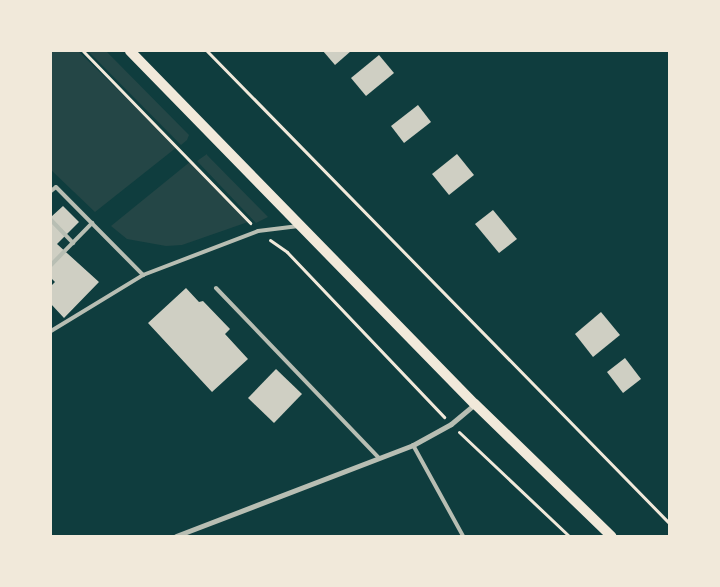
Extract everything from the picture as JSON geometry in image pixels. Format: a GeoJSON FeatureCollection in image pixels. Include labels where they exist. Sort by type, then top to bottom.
{"type":"FeatureCollection","features":[{"type":"Feature","properties":{"kind":"main road"},"geometry":{"type":"LineString","coordinates":[[130,51],[476,404],[611,536]]}},
{"type":"Feature","properties":{"kind":"street"},"geometry":{"type":"LineString","coordinates":[[176,536],[413,445],[451,424],[476,404]]}},
{"type":"Feature","properties":{"kind":"lane"},"geometry":{"type":"LineString","coordinates":[[51,191],[56,187],[144,275]]}},
{"type":"Feature","properties":{"kind":"lane"},"geometry":{"type":"LineString","coordinates":[[51,220],[73,243]]}},
{"type":"Feature","properties":{"kind":"lane"},"geometry":{"type":"LineString","coordinates":[[52,263],[92,224]]}},
{"type":"Feature","properties":{"kind":"lane"},"geometry":{"type":"LineString","coordinates":[[51,331],[144,275],[258,231],[300,226]]}},
{"type":"Feature","properties":{"kind":"lane"},"geometry":{"type":"LineString","coordinates":[[216,288],[379,458]]}},
{"type":"Feature","properties":{"kind":"lane"},"geometry":{"type":"LineString","coordinates":[[413,445],[463,536]]}},
{"type":"Feature","properties":{"kind":"path"},"geometry":{"type":"LineString","coordinates":[[83,51],[258,231],[287,252],[451,424],[569,536]]}},
{"type":"Feature","properties":{"kind":"path"},"geometry":{"type":"LineString","coordinates":[[207,51],[669,523]]}},
{"type":"Feature","properties":{"kind":"shaded area"},"geometry":{"type":"Polygon","coordinates":[[[51,51],[78,51],[177,147],[95,212],[51,170],[51,51]]]}},
{"type":"Feature","properties":{"kind":"shaded area"},"geometry":{"type":"Polygon","coordinates":[[[88,51],[106,51],[189,135],[187,140],[181,145],[88,51]]]}},
{"type":"Feature","properties":{"kind":"shaded area"},"geometry":{"type":"Polygon","coordinates":[[[207,154],[268,217],[256,223],[197,161],[207,154]]]}},
{"type":"Feature","properties":{"kind":"shaded area"},"geometry":{"type":"Polygon","coordinates":[[[191,161],[248,222],[182,245],[166,246],[127,239],[111,226],[191,161]]]}},
{"type":"Feature","properties":{"kind":"building"},"geometry":{"type":"Polygon","coordinates":[[[323,51],[351,51],[335,65],[323,51]]]}},
{"type":"Feature","properties":{"kind":"building"},"geometry":{"type":"Polygon","coordinates":[[[379,55],[394,73],[366,96],[351,78],[379,55]]]}},
{"type":"Feature","properties":{"kind":"building"},"geometry":{"type":"Polygon","coordinates":[[[418,105],[431,122],[404,143],[391,126],[418,105]]]}},
{"type":"Feature","properties":{"kind":"building"},"geometry":{"type":"Polygon","coordinates":[[[457,154],[474,175],[449,195],[432,174],[457,154]]]}},
{"type":"Feature","properties":{"kind":"building"},"geometry":{"type":"Polygon","coordinates":[[[63,206],[79,222],[57,244],[99,282],[64,318],[51,304],[51,286],[55,282],[51,278],[51,217],[63,206]]]}},
{"type":"Feature","properties":{"kind":"building"},"geometry":{"type":"Polygon","coordinates":[[[493,210],[517,239],[499,253],[475,224],[493,210]]]}},
{"type":"Feature","properties":{"kind":"building"},"geometry":{"type":"Polygon","coordinates":[[[186,288],[199,302],[203,301],[230,329],[225,334],[248,359],[212,392],[148,323],[186,288]]]}},
{"type":"Feature","properties":{"kind":"building"},"geometry":{"type":"Polygon","coordinates":[[[601,312],[620,335],[593,357],[575,334],[601,312]]]}},
{"type":"Feature","properties":{"kind":"building"},"geometry":{"type":"Polygon","coordinates":[[[625,358],[641,379],[623,393],[607,372],[625,358]]]}},
{"type":"Feature","properties":{"kind":"building"},"geometry":{"type":"Polygon","coordinates":[[[276,369],[302,394],[274,423],[248,398],[276,369]]]}}]}
